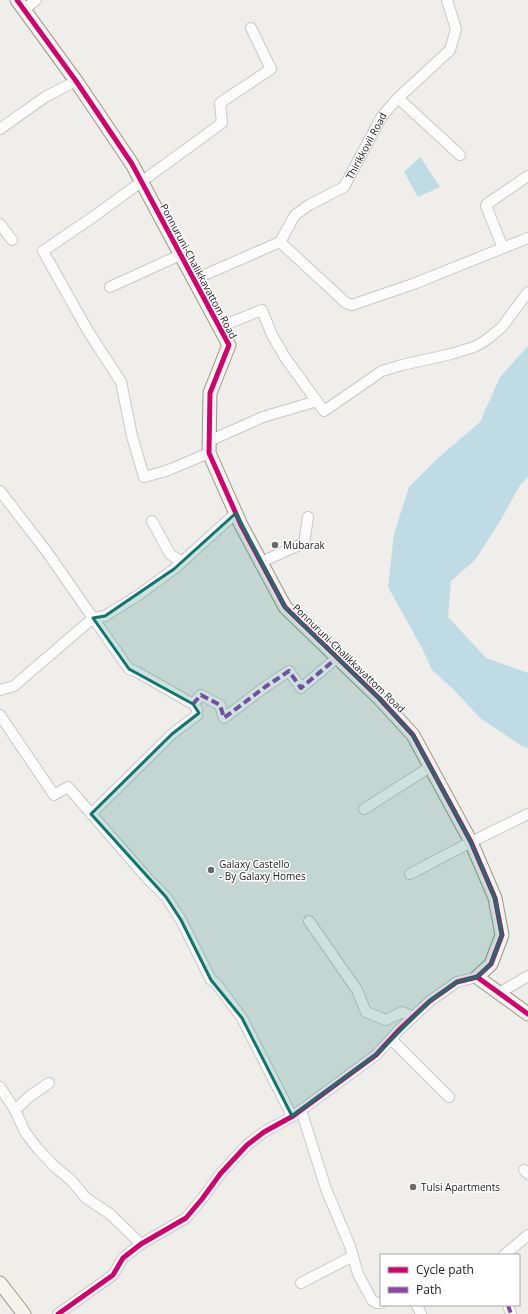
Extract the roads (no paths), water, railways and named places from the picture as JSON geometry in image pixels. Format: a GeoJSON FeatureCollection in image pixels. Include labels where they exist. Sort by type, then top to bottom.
{"type":"FeatureCollection","features":[{"type":"Feature","properties":{"kind":"street"},"geometry":{"type":"LineString","coordinates":[[21,5],[36,0]]}},
{"type":"Feature","properties":{"kind":"street","name":"Thirikkovil Road"},"geometry":{"type":"LineString","coordinates":[[280,242],[295,215],[309,205],[344,187],[382,116],[398,98],[450,50],[456,29],[447,0]]}},
{"type":"Feature","properties":{"kind":"street","name":"Ponnuruni-Chalikkavattom Road"},"geometry":{"type":"LineString","coordinates":[[21,5],[76,81],[132,164],[229,345],[210,393],[209,447],[236,513],[284,607],[338,657],[413,735],[471,842],[495,898],[502,935],[491,964],[477,977]]}},
{"type":"Feature","properties":{"kind":"street"},"geometry":{"type":"LineString","coordinates":[[251,28],[270,69],[220,103],[222,123],[43,251],[88,331],[121,382],[132,436],[144,477],[166,470],[263,417],[316,401]]}},
{"type":"Feature","properties":{"kind":"street"},"geometry":{"type":"LineString","coordinates":[[0,129],[45,97],[76,81]]}},
{"type":"Feature","properties":{"kind":"street"},"geometry":{"type":"LineString","coordinates":[[398,98],[460,155]]}},
{"type":"Feature","properties":{"kind":"street"},"geometry":{"type":"LineString","coordinates":[[503,248],[486,206],[528,176]]}},
{"type":"Feature","properties":{"kind":"street"},"geometry":{"type":"LineString","coordinates":[[0,224],[12,240]]}},
{"type":"Feature","properties":{"kind":"street"},"geometry":{"type":"LineString","coordinates":[[193,280],[280,242],[349,305],[416,283],[528,238]]}},
{"type":"Feature","properties":{"kind":"street"},"geometry":{"type":"LineString","coordinates":[[110,287],[180,256]]}},
{"type":"Feature","properties":{"kind":"street"},"geometry":{"type":"LineString","coordinates":[[219,327],[262,310],[279,349],[324,411],[382,371],[452,354],[474,347],[490,338],[502,326],[528,292]]}},
{"type":"Feature","properties":{"kind":"street"},"geometry":{"type":"LineString","coordinates":[[0,491],[47,552],[129,669],[137,672],[193,704],[197,709],[197,714],[172,734],[91,814]]}},
{"type":"Feature","properties":{"kind":"street"},"geometry":{"type":"LineString","coordinates":[[0,690],[14,686],[93,618],[105,616],[182,562],[236,513]]}},
{"type":"Feature","properties":{"kind":"street"},"geometry":{"type":"LineString","coordinates":[[261,562],[304,543],[308,517]]}},
{"type":"Feature","properties":{"kind":"street"},"geometry":{"type":"LineString","coordinates":[[152,521],[170,554],[182,562]]}},
{"type":"Feature","properties":{"kind":"street"},"geometry":{"type":"LineString","coordinates":[[193,704],[201,695],[220,705],[224,718],[265,687],[289,672],[301,688],[338,657]]}},
{"type":"Feature","properties":{"kind":"street"},"geometry":{"type":"LineString","coordinates":[[0,715],[54,796],[68,788],[148,879],[166,897],[177,914],[211,980],[242,1018],[292,1116]]}},
{"type":"Feature","properties":{"kind":"street"},"geometry":{"type":"LineString","coordinates":[[364,809],[430,767]]}},
{"type":"Feature","properties":{"kind":"street"},"geometry":{"type":"LineString","coordinates":[[410,874],[528,814]]}},
{"type":"Feature","properties":{"kind":"street"},"geometry":{"type":"LineString","coordinates":[[309,921],[357,990],[366,1012],[386,1020],[402,1012],[413,1017]]}},
{"type":"Feature","properties":{"kind":"street"},"geometry":{"type":"LineString","coordinates":[[499,993],[528,976]]}},
{"type":"Feature","properties":{"kind":"street"},"geometry":{"type":"LineString","coordinates":[[58,1314],[113,1275],[123,1258],[141,1244],[186,1218],[221,1173],[247,1144],[301,1110],[376,1055],[430,1001],[457,982],[477,977],[528,1014]]}},
{"type":"Feature","properties":{"kind":"street"},"geometry":{"type":"LineString","coordinates":[[391,1039],[449,1097]]}},
{"type":"Feature","properties":{"kind":"street"},"geometry":{"type":"LineString","coordinates":[[15,1110],[30,1096],[49,1083]]}},
{"type":"Feature","properties":{"kind":"street"},"geometry":{"type":"LineString","coordinates":[[0,1087],[15,1110],[25,1132],[38,1149],[55,1167],[71,1180],[86,1198],[110,1214],[141,1244]]}},
{"type":"Feature","properties":{"kind":"street"},"geometry":{"type":"LineString","coordinates":[[301,1110],[326,1188],[353,1256],[358,1274],[372,1300],[380,1303]]}},
{"type":"Feature","properties":{"kind":"street"},"geometry":{"type":"LineString","coordinates":[[505,1254],[528,1235]]}},
{"type":"Feature","properties":{"kind":"street"},"geometry":{"type":"LineString","coordinates":[[301,1283],[353,1256]]}},
{"type":"Feature","properties":{"kind":"street"},"geometry":{"type":"LineString","coordinates":[[0,1283],[24,1314]]}},
{"type":"Feature","properties":{"kind":"water"},"geometry":{"type":"Polygon","coordinates":[[[420,157],[440,187],[418,197],[404,172],[420,157]]]}},
{"type":"Feature","properties":{"kind":"water"},"geometry":{"type":"Polygon","coordinates":[[[528,346],[528,477],[520,485],[502,518],[475,560],[451,581],[448,617],[486,658],[528,673],[528,748],[522,746],[480,718],[453,689],[432,670],[423,650],[388,587],[394,534],[409,487],[438,458],[480,422],[500,377],[528,346]]]}},
{"type":"Feature","properties":{"kind":"place","name":"Mubarak"},"geometry":{"type":"Point","coordinates":[275,545]}},
{"type":"Feature","properties":{"kind":"place","name":"Galaxy Castello - By Galaxy Homes"},"geometry":{"type":"Point","coordinates":[211,870]}},
{"type":"Feature","properties":{"kind":"place","name":"Tulsi Apartments"},"geometry":{"type":"Point","coordinates":[413,1187]}}]}
